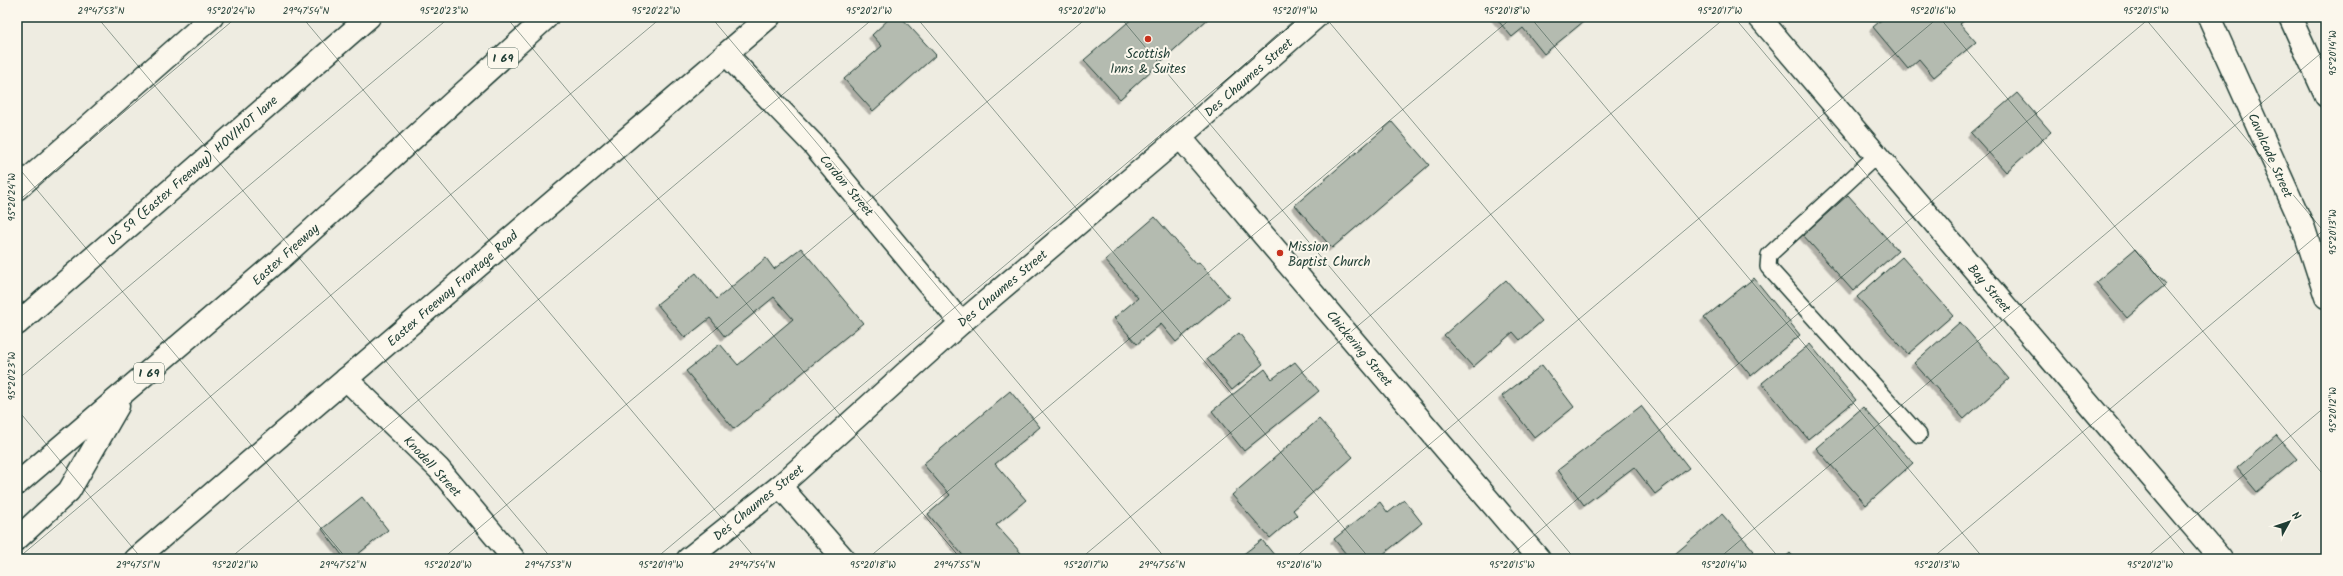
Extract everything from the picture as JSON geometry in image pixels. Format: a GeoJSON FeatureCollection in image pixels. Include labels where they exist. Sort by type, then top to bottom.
{"type":"FeatureCollection","features":[{"type":"Feature","properties":{"kind":"main road"},"geometry":{"type":"LineString","coordinates":[[17,189],[212,17]]}},
{"type":"Feature","properties":{"kind":"main road","name":"US 59 (Eastex Freeway) HOV/HOT lane"},"geometry":{"type":"LineString","coordinates":[[17,324],[369,17]]}},
{"type":"Feature","properties":{"kind":"main road","name":"Eastex Freeway"},"geometry":{"type":"LineString","coordinates":[[17,484],[125,394],[279,260],[547,17]]}},
{"type":"Feature","properties":{"kind":"main road","name":"Eastex Freeway Frontage Road"},"geometry":{"type":"LineString","coordinates":[[136,559],[769,17]]}},
{"type":"Feature","properties":{"kind":"main road","name":"Des Chaumes Street"},"geometry":{"type":"LineString","coordinates":[[688,559],[780,486],[961,323],[1180,136],[1316,17]]}},
{"type":"Feature","properties":{"kind":"main road","name":"Bay Street"},"geometry":{"type":"LineString","coordinates":[[1759,17],[2221,559]]}},
{"type":"Feature","properties":{"kind":"main road"},"geometry":{"type":"LineString","coordinates":[[2290,17],[2326,96]]}},
{"type":"Feature","properties":{"kind":"main road","name":"Cavalcade Street"},"geometry":{"type":"LineString","coordinates":[[2211,18],[2304,229],[2326,297]]}},
{"type":"Feature","properties":{"kind":"main road","name":"Cordon Street"},"geometry":{"type":"LineString","coordinates":[[726,54],[814,144],[961,323]]}},
{"type":"Feature","properties":{"kind":"main road","name":"Chickering Street"},"geometry":{"type":"LineString","coordinates":[[1180,136],[1539,559]]}},
{"type":"Feature","properties":{"kind":"main road","name":"Knodell Street"},"geometry":{"type":"LineString","coordinates":[[346,379],[438,469],[514,559]]}},
{"type":"Feature","properties":{"kind":"main road"},"geometry":{"type":"LineString","coordinates":[[17,539],[69,491],[125,394]]}},
{"type":"Feature","properties":{"kind":"main road"},"geometry":{"type":"LineString","coordinates":[[780,486],[844,559]]}},
{"type":"Feature","properties":{"kind":"lane"},"geometry":{"type":"LineString","coordinates":[[1877,155],[1769,255],[1768,267],[1919,435]]}},
{"type":"Feature","properties":{"kind":"building"},"geometry":{"type":"Polygon","coordinates":[[[891,17],[901,17],[936,55],[873,111],[844,79],[882,46],[872,35],[891,17]]]}},
{"type":"Feature","properties":{"kind":"building","name":"Scottish Inns & Suites"},"geometry":{"type":"Polygon","coordinates":[[[1134,17],[1210,17],[1120,99],[1084,60],[1134,17]]]}},
{"type":"Feature","properties":{"kind":"building"},"geometry":{"type":"Polygon","coordinates":[[[1495,17],[1589,17],[1544,54],[1523,28],[1512,37],[1495,17]]]}},
{"type":"Feature","properties":{"kind":"building"},"geometry":{"type":"Polygon","coordinates":[[[1885,17],[1968,17],[1960,24],[1976,42],[1934,77],[1919,59],[1908,69],[1873,27],[1885,17]]]}},
{"type":"Feature","properties":{"kind":"building"},"geometry":{"type":"Polygon","coordinates":[[[2017,93],[2051,132],[2006,172],[1971,133],[2017,93]]]}},
{"type":"Feature","properties":{"kind":"building"},"geometry":{"type":"Polygon","coordinates":[[[1392,122],[1429,165],[1332,248],[1295,205],[1392,122]]]}},
{"type":"Feature","properties":{"kind":"building"},"geometry":{"type":"Polygon","coordinates":[[[1848,195],[1898,251],[1853,291],[1803,235],[1848,195]]]}},
{"type":"Feature","properties":{"kind":"building"},"geometry":{"type":"Polygon","coordinates":[[[1155,217],[1196,264],[1199,262],[1229,297],[1176,342],[1161,324],[1137,344],[1114,318],[1138,298],[1105,260],[1155,217]]]}},
{"type":"Feature","properties":{"kind":"building"},"geometry":{"type":"Polygon","coordinates":[[[801,248],[863,323],[734,429],[686,371],[720,344],[738,365],[793,319],[774,297],[725,337],[710,318],[685,338],[657,304],[696,273],[717,299],[766,258],[774,269],[801,248]]]}},
{"type":"Feature","properties":{"kind":"building"},"geometry":{"type":"Polygon","coordinates":[[[2135,249],[2166,284],[2127,318],[2096,282],[2135,249]]]}},
{"type":"Feature","properties":{"kind":"building"},"geometry":{"type":"Polygon","coordinates":[[[1902,257],[1953,315],[1908,354],[1857,297],[1902,257]]]}},
{"type":"Feature","properties":{"kind":"building"},"geometry":{"type":"Polygon","coordinates":[[[1754,278],[1800,335],[1751,376],[1704,318],[1754,278]]]}},
{"type":"Feature","properties":{"kind":"building"},"geometry":{"type":"Polygon","coordinates":[[[1506,280],[1542,321],[1520,340],[1513,332],[1473,367],[1444,335],[1506,280]]]}},
{"type":"Feature","properties":{"kind":"building"},"geometry":{"type":"Polygon","coordinates":[[[1960,322],[2009,379],[1964,419],[1914,363],[1960,322]]]}},
{"type":"Feature","properties":{"kind":"building"},"geometry":{"type":"Polygon","coordinates":[[[1239,333],[1263,364],[1232,390],[1207,359],[1239,333]]]}},
{"type":"Feature","properties":{"kind":"building"},"geometry":{"type":"Polygon","coordinates":[[[1810,344],[1856,400],[1808,439],[1762,383],[1810,344]]]}},
{"type":"Feature","properties":{"kind":"building"},"geometry":{"type":"Polygon","coordinates":[[[1295,362],[1319,391],[1244,451],[1212,411],[1265,369],[1272,379],[1295,362]]]}},
{"type":"Feature","properties":{"kind":"building"},"geometry":{"type":"Polygon","coordinates":[[[1542,365],[1574,407],[1535,438],[1502,396],[1542,365]]]}},
{"type":"Feature","properties":{"kind":"building"},"geometry":{"type":"Polygon","coordinates":[[[1010,391],[1040,427],[995,464],[1026,500],[996,525],[1021,553],[1014,559],[966,559],[928,514],[950,495],[923,464],[1010,391]]]}},
{"type":"Feature","properties":{"kind":"building"},"geometry":{"type":"Polygon","coordinates":[[[1641,406],[1689,468],[1655,494],[1634,467],[1584,505],[1558,470],[1641,406]]]}},
{"type":"Feature","properties":{"kind":"building"},"geometry":{"type":"Polygon","coordinates":[[[1863,407],[1913,463],[1866,505],[1816,448],[1863,407]]]}},
{"type":"Feature","properties":{"kind":"building"},"geometry":{"type":"Polygon","coordinates":[[[1319,419],[1353,457],[1293,510],[1297,515],[1270,538],[1232,495],[1319,419]]]}},
{"type":"Feature","properties":{"kind":"building"},"geometry":{"type":"Polygon","coordinates":[[[2276,435],[2297,459],[2257,492],[2237,468],[2276,435]]]}},
{"type":"Feature","properties":{"kind":"building"},"geometry":{"type":"Polygon","coordinates":[[[362,497],[388,530],[352,559],[345,559],[322,529],[362,497]]]}},
{"type":"Feature","properties":{"kind":"building"},"geometry":{"type":"Polygon","coordinates":[[[1404,500],[1422,523],[1377,559],[1350,559],[1334,539],[1380,502],[1388,513],[1404,500]]]}},
{"type":"Feature","properties":{"kind":"building"},"geometry":{"type":"Polygon","coordinates":[[[1722,514],[1754,551],[1745,559],[1669,559],[1722,514]]]}},
{"type":"Feature","properties":{"kind":"building"},"geometry":{"type":"Polygon","coordinates":[[[1262,540],[1275,556],[1272,559],[1237,559],[1262,540]]]}},
{"type":"Feature","properties":{"kind":"building"},"geometry":{"type":"Polygon","coordinates":[[[1790,553],[1796,559],[1783,559],[1790,553]]]}},
{"type":"Feature","properties":{"kind":"place","name":"Scottish Inns & Suites"},"geometry":{"type":"Point","coordinates":[1148,39]}},
{"type":"Feature","properties":{"kind":"place","name":"Mission Baptist Church"},"geometry":{"type":"Point","coordinates":[1280,253]}}]}
